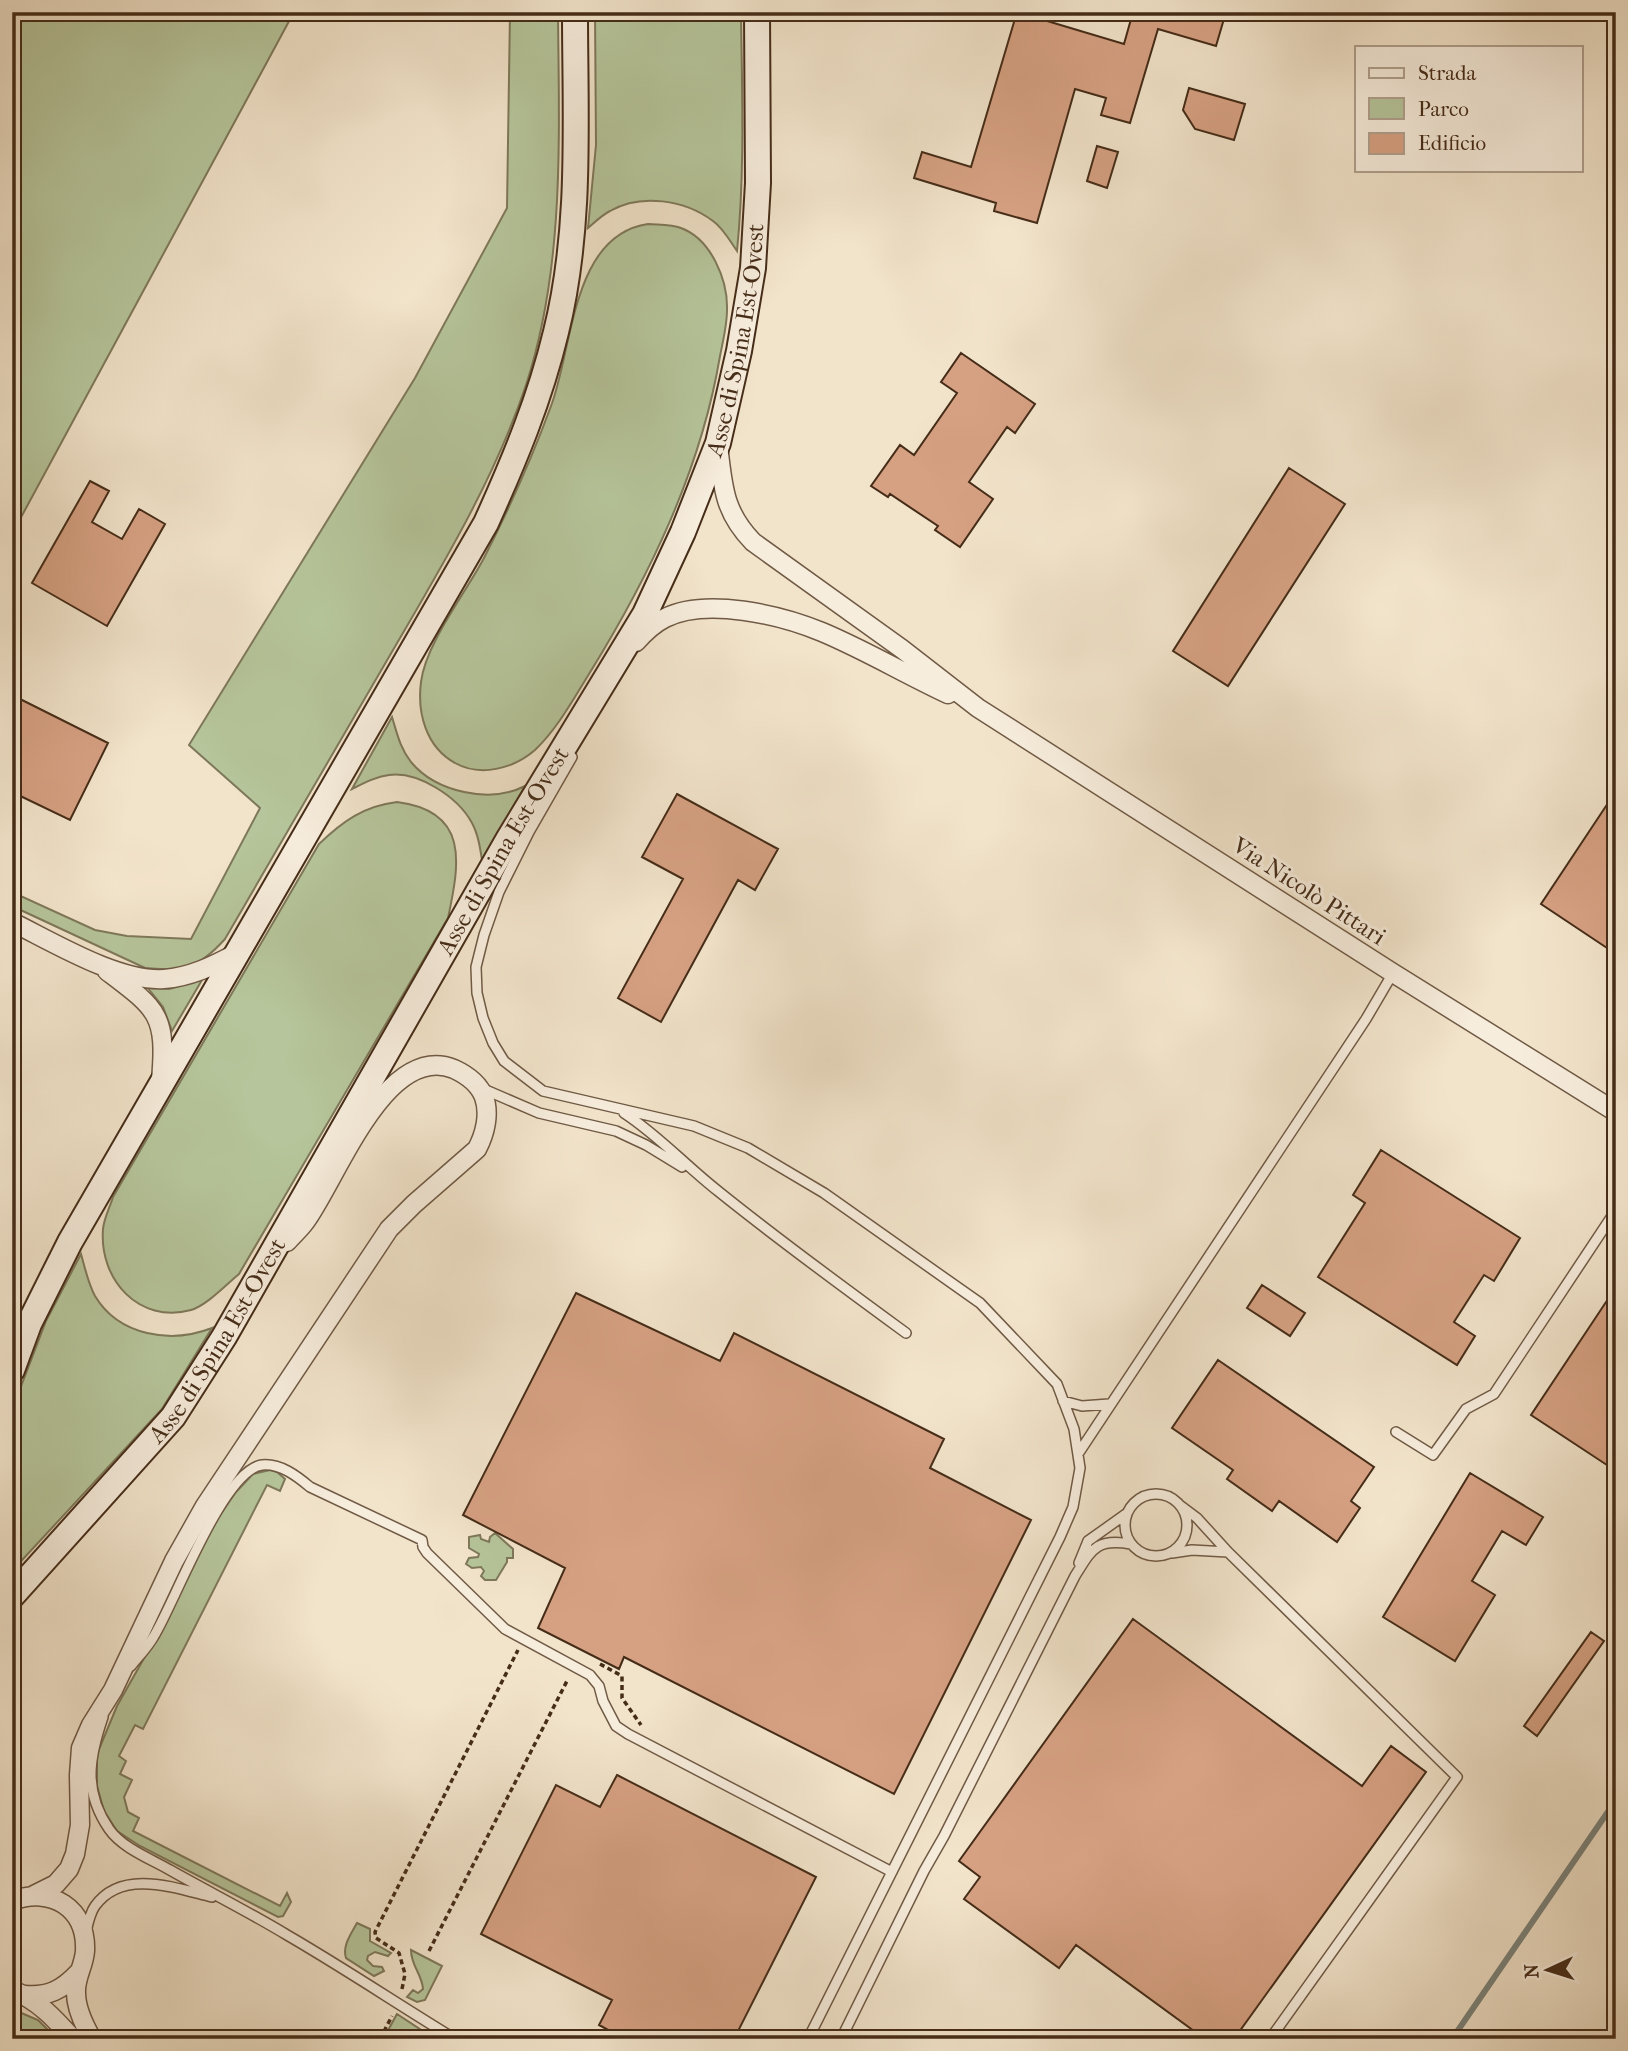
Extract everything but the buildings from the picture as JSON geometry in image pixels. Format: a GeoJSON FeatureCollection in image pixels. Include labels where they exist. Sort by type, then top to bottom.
{"type":"FeatureCollection","features":[{"type":"Feature","properties":{"kind":"main road"},"geometry":{"type":"LineString","coordinates":[[12,1370],[29,1324],[70,1242],[486,523],[517,452],[540,391],[557,330],[568,263],[575,197],[575,12]]}},
{"type":"Feature","properties":{"kind":"main road","name":"Asse di Spina Est-Ovest"},"geometry":{"type":"LineString","coordinates":[[12,1597],[173,1417],[223,1337],[509,838],[645,614],[683,532],[718,443],[739,351],[753,268],[758,183],[757,12]]}},
{"type":"Feature","properties":{"kind":"street"},"geometry":{"type":"LineString","coordinates":[[718,443],[725,501],[739,528],[753,542],[902,649],[978,708]]}},
{"type":"Feature","properties":{"kind":"street"},"geometry":{"type":"LineString","coordinates":[[607,678],[637,641],[665,618],[686,611],[711,608],[783,619],[822,632],[978,708]]}},
{"type":"Feature","properties":{"kind":"street","name":"Via Nicolò Pittari"},"geometry":{"type":"LineString","coordinates":[[978,708],[1616,1112]]}},
{"type":"Feature","properties":{"kind":"street"},"geometry":{"type":"LineString","coordinates":[[12,922],[99,964],[145,978],[184,976],[213,967],[239,952]]}},
{"type":"Feature","properties":{"kind":"street"},"geometry":{"type":"LineString","coordinates":[[99,964],[156,1012],[164,1048],[161,1088]]}},
{"type":"Feature","properties":{"kind":"street"},"geometry":{"type":"LineString","coordinates":[[21,1896],[56,1884],[69,1869],[75,1854],[80,1825],[81,1748],[91,1725],[113,1689],[174,1561],[205,1506],[389,1229],[414,1203],[477,1149],[486,1121],[486,1100],[479,1087],[466,1075],[443,1066],[426,1066],[413,1071],[391,1089],[373,1108],[353,1138],[305,1222],[263,1267]]}},
{"type":"Feature","properties":{"kind":"street"},"geometry":{"type":"LineString","coordinates":[[21,1896],[48,1897],[61,1902],[76,1917],[84,1936],[85,1955],[78,1973],[76,1994],[80,2014],[92,2039]]}},
{"type":"Feature","properties":{"kind":"street"},"geometry":{"type":"LineString","coordinates":[[19,1993],[40,1996],[55,1992],[68,1984],[78,1973]]}},
{"type":"Feature","properties":{"kind":"street"},"geometry":{"type":"LineString","coordinates":[[19,1993],[44,2009],[73,2039]]}},
{"type":"Feature","properties":{"kind":"lane"},"geometry":{"type":"LineString","coordinates":[[579,722],[572,757],[529,832],[499,892],[476,967],[477,993],[483,1018],[493,1044],[504,1060],[542,1091],[694,1126],[748,1148],[824,1194],[980,1303],[1056,1384],[1074,1429],[1080,1468],[1073,1507],[808,2039]]}},
{"type":"Feature","properties":{"kind":"lane"},"geometry":{"type":"LineString","coordinates":[[1078,1454],[1366,1019],[1393,973]]}},
{"type":"Feature","properties":{"kind":"lane"},"geometry":{"type":"LineString","coordinates":[[479,1087],[539,1113],[616,1131],[646,1145],[704,1180]]}},
{"type":"Feature","properties":{"kind":"lane"},"geometry":{"type":"LineString","coordinates":[[617,1108],[639,1123],[775,1237],[906,1333]]}},
{"type":"Feature","properties":{"kind":"lane"},"geometry":{"type":"LineString","coordinates":[[1396,1432],[1433,1455],[1466,1409],[1494,1394],[1616,1210]]}},
{"type":"Feature","properties":{"kind":"lane"},"geometry":{"type":"LineString","coordinates":[[1063,1401],[1082,1406],[1109,1404]]}},
{"type":"Feature","properties":{"kind":"lane"},"geometry":{"type":"LineString","coordinates":[[455,2039],[286,1934],[137,1852],[111,1833],[100,1816],[90,1772],[92,1748],[113,1689],[154,1637],[221,1504],[240,1479],[253,1468],[262,1465],[278,1467],[310,1487],[422,1540],[427,1553],[499,1624],[523,1640],[590,1675],[598,1686],[616,1726],[892,1872]]}},
{"type":"Feature","properties":{"kind":"lane"},"geometry":{"type":"LineString","coordinates":[[843,2035],[1075,1576],[1088,1541],[1126,1514],[1132,1504],[1141,1497],[1162,1494],[1172,1498],[1197,1518],[1228,1552],[1457,1777],[1270,2039]]}},
{"type":"Feature","properties":{"kind":"lane"},"geometry":{"type":"LineString","coordinates":[[1170,1553],[1185,1537],[1188,1526],[1181,1506]]}},
{"type":"Feature","properties":{"kind":"lane"},"geometry":{"type":"LineString","coordinates":[[1126,1514],[1125,1529],[1130,1544],[1138,1552],[1160,1557],[1192,1550],[1228,1552]]}},
{"type":"Feature","properties":{"kind":"lane"},"geometry":{"type":"LineString","coordinates":[[1075,1576],[1100,1544],[1109,1541],[1130,1544]]}},
{"type":"Feature","properties":{"kind":"lane"},"geometry":{"type":"LineString","coordinates":[[84,1936],[93,1908],[106,1894],[119,1886],[135,1883],[167,1886],[224,1900]]}},
{"type":"Feature","properties":{"kind":"path"},"geometry":{"type":"LineString","coordinates":[[380,2039],[398,2004],[405,1974],[400,1953],[376,1938],[375,1932],[518,1650]]}},
{"type":"Feature","properties":{"kind":"path"},"geometry":{"type":"LineString","coordinates":[[590,1660],[622,1676],[622,1698],[642,1727]]}},
{"type":"Feature","properties":{"kind":"path"},"geometry":{"type":"LineString","coordinates":[[429,1951],[569,1676]]}},
{"type":"Feature","properties":{"kind":"green space"},"geometry":{"type":"Polygon","coordinates":[[[18,12],[294,12],[12,534],[12,23],[18,12]]]}},
{"type":"Feature","properties":{"kind":"green space"},"geometry":{"type":"Polygon","coordinates":[[[510,12],[558,12],[559,153],[554,247],[539,340],[526,385],[499,454],[448,554],[225,939],[216,949],[190,966],[170,969],[145,968],[12,906],[12,892],[95,930],[127,936],[191,939],[260,808],[189,745],[415,378],[507,208],[510,12]]]}},
{"type":"Feature","properties":{"kind":"green space"},"geometry":{"type":"Polygon","coordinates":[[[595,12],[741,12],[742,162],[737,251],[713,221],[689,208],[663,201],[622,205],[588,228],[596,145],[595,12]]]}},
{"type":"Feature","properties":{"kind":"green space"},"geometry":{"type":"Polygon","coordinates":[[[648,224],[681,228],[701,241],[716,262],[727,298],[726,327],[700,440],[686,481],[652,561],[611,637],[558,724],[535,750],[517,762],[496,769],[475,770],[465,767],[445,756],[430,739],[422,717],[420,694],[424,667],[438,635],[484,558],[528,464],[551,406],[571,326],[589,271],[603,249],[623,233],[648,224]]]}},
{"type":"Feature","properties":{"kind":"green space"},"geometry":{"type":"Polygon","coordinates":[[[392,717],[407,757],[434,781],[449,788],[480,794],[496,794],[525,786],[482,860],[477,836],[466,813],[436,788],[412,777],[389,775],[352,789],[392,717]]]}},
{"type":"Feature","properties":{"kind":"green space"},"geometry":{"type":"Polygon","coordinates":[[[397,802],[420,807],[437,816],[448,828],[454,842],[456,859],[448,918],[239,1274],[210,1299],[191,1310],[172,1313],[139,1304],[115,1281],[108,1265],[103,1229],[113,1197],[319,844],[337,828],[364,811],[397,802]]]}},
{"type":"Feature","properties":{"kind":"green space"},"geometry":{"type":"Polygon","coordinates":[[[202,980],[172,1031],[163,1007],[147,987],[169,989],[202,980]]]}},
{"type":"Feature","properties":{"kind":"green space"},"geometry":{"type":"Polygon","coordinates":[[[81,1254],[95,1296],[105,1310],[132,1328],[147,1333],[180,1335],[212,1328],[162,1409],[12,1571],[12,1410],[46,1321],[81,1254]]]}},
{"type":"Feature","properties":{"kind":"green space"},"geometry":{"type":"Polygon","coordinates":[[[270,1470],[285,1479],[280,1491],[267,1485],[143,1729],[135,1725],[119,1756],[126,1761],[120,1774],[132,1780],[124,1797],[128,1812],[139,1818],[133,1831],[280,1906],[287,1893],[291,1902],[283,1916],[278,1917],[140,1846],[117,1831],[104,1811],[97,1786],[97,1754],[117,1706],[156,1637],[209,1531],[236,1492],[253,1474],[270,1470]]]}},
{"type":"Feature","properties":{"kind":"green space"},"geometry":{"type":"Polygon","coordinates":[[[495,1533],[513,1549],[513,1558],[507,1558],[496,1580],[485,1580],[481,1576],[484,1571],[481,1567],[472,1568],[466,1564],[469,1558],[478,1557],[479,1554],[469,1548],[469,1537],[480,1535],[481,1539],[489,1542],[495,1533]]]}},
{"type":"Feature","properties":{"kind":"green space"},"geometry":{"type":"Polygon","coordinates":[[[357,1923],[370,1929],[370,1941],[391,1953],[388,1956],[375,1952],[368,1956],[367,1960],[373,1966],[382,1967],[384,1971],[374,1976],[346,1958],[346,1945],[357,1923]]]}},
{"type":"Feature","properties":{"kind":"green space"},"geometry":{"type":"Polygon","coordinates":[[[411,1950],[442,1966],[425,2000],[417,2002],[407,1997],[413,1990],[418,1993],[423,1989],[411,1950]]]}},
{"type":"Feature","properties":{"kind":"green space"},"geometry":{"type":"Polygon","coordinates":[[[12,2009],[38,2020],[57,2039],[12,2039],[12,2009]]]}},
{"type":"Feature","properties":{"kind":"green space"},"geometry":{"type":"Polygon","coordinates":[[[397,2014],[435,2039],[396,2039],[386,2034],[397,2014]]]}},
{"type":"Feature","properties":{"kind":"waterway"},"geometry":{"type":"LineString","coordinates":[[1452,2039],[1616,1800]]}}]}
